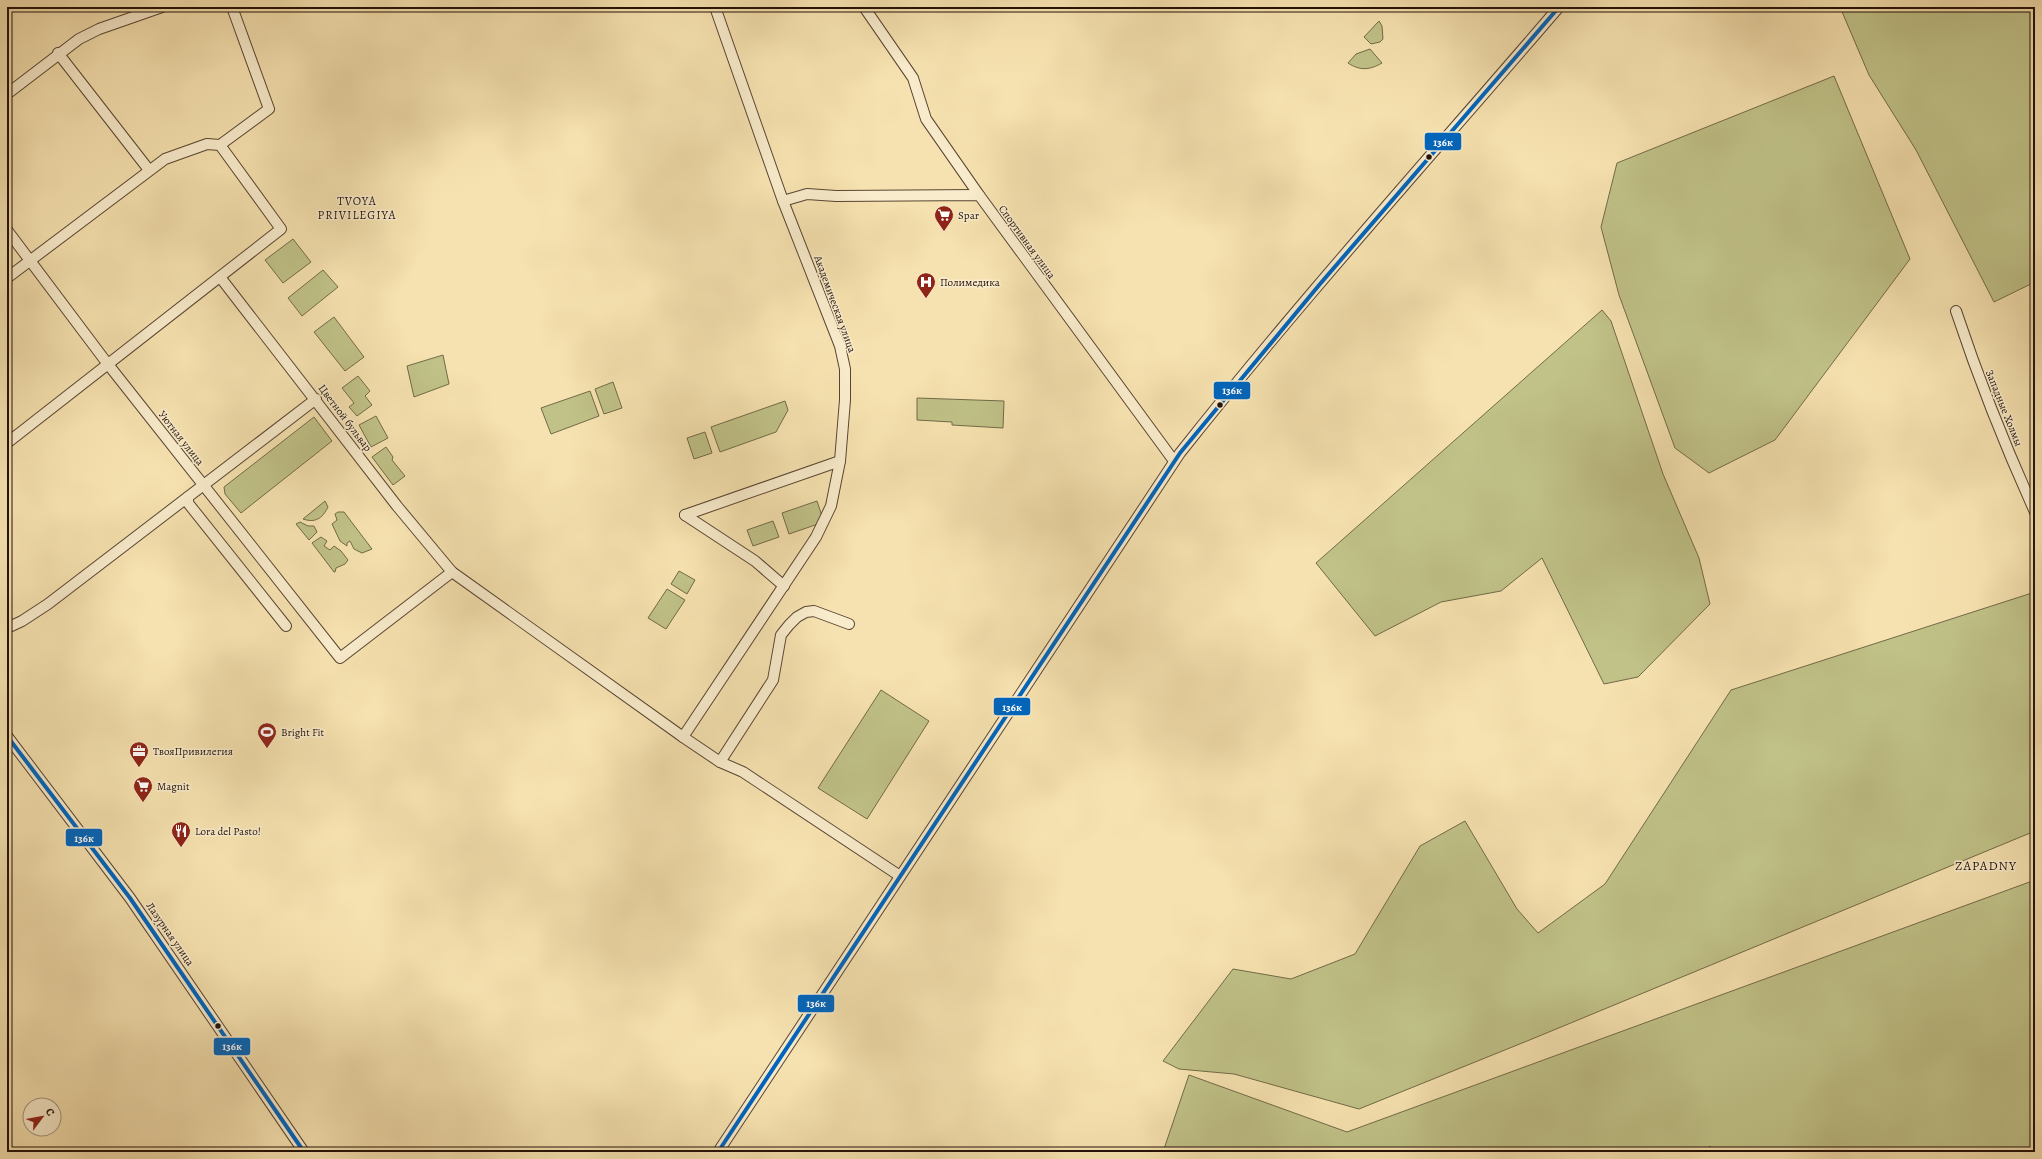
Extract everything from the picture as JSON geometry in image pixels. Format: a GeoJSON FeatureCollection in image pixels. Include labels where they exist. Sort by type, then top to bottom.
{"type":"FeatureCollection","features":[{"type":"Feature","properties":{"kind":"street"},"geometry":{"type":"LineString","coordinates":[[7,94],[79,39],[99,29],[162,7]]}},
{"type":"Feature","properties":{"kind":"street"},"geometry":{"type":"LineString","coordinates":[[7,278],[165,159],[207,144],[220,145],[269,109],[232,7]]}},
{"type":"Feature","properties":{"kind":"street","name":"Академическая улица"},"geometry":{"type":"LineString","coordinates":[[683,737],[816,537],[831,506],[840,461],[844,400],[843,357],[783,201],[715,7]]}},
{"type":"Feature","properties":{"kind":"street","name":"Спортивная улица"},"geometry":{"type":"LineString","coordinates":[[864,7],[914,78],[926,119],[978,194],[1174,461]]}},
{"type":"Feature","properties":{"kind":"street"},"geometry":{"type":"LineString","coordinates":[[718,1152],[1174,461],[1239,378],[1301,304],[1559,7]]}},
{"type":"Feature","properties":{"kind":"street"},"geometry":{"type":"LineString","coordinates":[[58,54],[150,170]]}},
{"type":"Feature","properties":{"kind":"street"},"geometry":{"type":"LineString","coordinates":[[7,443],[107,363],[281,230],[220,145]]}},
{"type":"Feature","properties":{"kind":"street"},"geometry":{"type":"LineString","coordinates":[[783,201],[807,194],[836,196],[978,194]]}},
{"type":"Feature","properties":{"kind":"street","name":"Уютная улица"},"geometry":{"type":"LineString","coordinates":[[7,230],[107,363],[340,658],[452,572]]}},
{"type":"Feature","properties":{"kind":"street","name":"Цветной бульвар"},"geometry":{"type":"LineString","coordinates":[[220,277],[316,399],[397,506],[452,572],[683,737],[720,762],[743,772],[900,876]]}},
{"type":"Feature","properties":{"kind":"street","name":"Западные Холмы"},"geometry":{"type":"LineString","coordinates":[[1956,311],[1978,378],[2011,460],[2035,512]]}},
{"type":"Feature","properties":{"kind":"street"},"geometry":{"type":"LineString","coordinates":[[7,628],[22,622],[48,604],[316,399]]}},
{"type":"Feature","properties":{"kind":"street"},"geometry":{"type":"LineString","coordinates":[[784,586],[755,561],[685,515],[840,461]]}},
{"type":"Feature","properties":{"kind":"street"},"geometry":{"type":"LineString","coordinates":[[188,497],[188,503],[286,626]]}},
{"type":"Feature","properties":{"kind":"street"},"geometry":{"type":"LineString","coordinates":[[720,762],[773,680],[781,635],[797,616],[814,611],[849,624]]}},
{"type":"Feature","properties":{"kind":"street","name":"Лазурная улица"},"geometry":{"type":"LineString","coordinates":[[7,736],[130,898],[304,1152]]}},
{"type":"Feature","properties":{"kind":"green space"},"geometry":{"type":"Polygon","coordinates":[[[1840,7],[2035,7],[2035,282],[1994,302],[1916,150],[1869,75],[1840,7]]]}},
{"type":"Feature","properties":{"kind":"green space"},"geometry":{"type":"Polygon","coordinates":[[[1379,21],[1382,26],[1383,39],[1380,42],[1371,44],[1364,37],[1379,21]]]}},
{"type":"Feature","properties":{"kind":"green space"},"geometry":{"type":"Polygon","coordinates":[[[1370,49],[1382,63],[1365,69],[1352,66],[1348,63],[1356,54],[1370,49]]]}},
{"type":"Feature","properties":{"kind":"green space"},"geometry":{"type":"Polygon","coordinates":[[[1834,76],[1910,259],[1775,440],[1709,473],[1675,448],[1619,295],[1601,227],[1617,163],[1834,76]]]}},
{"type":"Feature","properties":{"kind":"green space"},"geometry":{"type":"Polygon","coordinates":[[[293,239],[311,262],[283,283],[265,260],[293,239]]]}},
{"type":"Feature","properties":{"kind":"green space"},"geometry":{"type":"Polygon","coordinates":[[[323,270],[338,287],[302,316],[288,298],[323,270]]]}},
{"type":"Feature","properties":{"kind":"green space"},"geometry":{"type":"Polygon","coordinates":[[[1602,310],[1611,321],[1663,474],[1699,558],[1710,604],[1638,677],[1604,684],[1542,558],[1501,591],[1441,602],[1375,636],[1316,563],[1602,310]]]}},
{"type":"Feature","properties":{"kind":"green space"},"geometry":{"type":"Polygon","coordinates":[[[334,317],[364,357],[345,371],[314,332],[334,317]]]}},
{"type":"Feature","properties":{"kind":"green space"},"geometry":{"type":"Polygon","coordinates":[[[443,355],[449,384],[414,397],[407,366],[443,355]]]}},
{"type":"Feature","properties":{"kind":"green space"},"geometry":{"type":"Polygon","coordinates":[[[358,376],[370,391],[365,396],[372,405],[357,416],[349,407],[354,403],[342,388],[358,376]]]}},
{"type":"Feature","properties":{"kind":"green space"},"geometry":{"type":"Polygon","coordinates":[[[613,382],[622,408],[604,414],[595,389],[613,382]]]}},
{"type":"Feature","properties":{"kind":"green space"},"geometry":{"type":"Polygon","coordinates":[[[590,391],[599,416],[551,434],[541,408],[590,391]]]}},
{"type":"Feature","properties":{"kind":"green space"},"geometry":{"type":"Polygon","coordinates":[[[917,398],[1004,401],[1003,428],[952,425],[952,422],[917,420],[917,398]]]}},
{"type":"Feature","properties":{"kind":"green space"},"geometry":{"type":"Polygon","coordinates":[[[785,401],[788,410],[776,432],[720,452],[711,427],[785,401]]]}},
{"type":"Feature","properties":{"kind":"green space"},"geometry":{"type":"Polygon","coordinates":[[[376,416],[388,438],[371,447],[359,425],[376,416]]]}},
{"type":"Feature","properties":{"kind":"green space"},"geometry":{"type":"Polygon","coordinates":[[[314,417],[332,441],[241,513],[225,494],[224,487],[314,417]]]}},
{"type":"Feature","properties":{"kind":"green space"},"geometry":{"type":"Polygon","coordinates":[[[705,432],[712,453],[694,459],[687,438],[705,432]]]}},
{"type":"Feature","properties":{"kind":"green space"},"geometry":{"type":"Polygon","coordinates":[[[386,447],[393,457],[392,460],[405,476],[393,485],[372,457],[386,447]]]}},
{"type":"Feature","properties":{"kind":"green space"},"geometry":{"type":"Polygon","coordinates":[[[325,501],[328,507],[321,517],[315,520],[303,519],[325,501]]]}},
{"type":"Feature","properties":{"kind":"green space"},"geometry":{"type":"Polygon","coordinates":[[[817,501],[824,522],[789,534],[782,513],[817,501]]]}},
{"type":"Feature","properties":{"kind":"green space"},"geometry":{"type":"Polygon","coordinates":[[[338,512],[344,512],[372,549],[362,553],[354,549],[350,541],[347,543],[347,546],[340,541],[332,524],[337,520],[335,514],[338,512]]]}},
{"type":"Feature","properties":{"kind":"green space"},"geometry":{"type":"Polygon","coordinates":[[[773,521],[779,537],[753,546],[747,530],[773,521]]]}},
{"type":"Feature","properties":{"kind":"green space"},"geometry":{"type":"Polygon","coordinates":[[[300,522],[308,526],[314,526],[317,532],[309,540],[296,524],[300,522]]]}},
{"type":"Feature","properties":{"kind":"green space"},"geometry":{"type":"Polygon","coordinates":[[[321,537],[327,541],[324,546],[330,550],[334,546],[341,551],[348,560],[345,564],[336,568],[335,572],[312,543],[321,537]]]}},
{"type":"Feature","properties":{"kind":"green space"},"geometry":{"type":"Polygon","coordinates":[[[679,571],[695,580],[687,594],[671,584],[679,571]]]}},
{"type":"Feature","properties":{"kind":"green space"},"geometry":{"type":"Polygon","coordinates":[[[667,589],[685,600],[666,629],[648,618],[667,589]]]}},
{"type":"Feature","properties":{"kind":"green space"},"geometry":{"type":"Polygon","coordinates":[[[2035,592],[2035,831],[1359,1109],[1234,1074],[1179,1069],[1163,1061],[1233,969],[1291,979],[1355,954],[1420,846],[1465,821],[1517,909],[1538,933],[1605,884],[1731,690],[2035,592]]]}},
{"type":"Feature","properties":{"kind":"green space"},"geometry":{"type":"Polygon","coordinates":[[[881,690],[929,721],[867,819],[818,788],[881,690]]]}},
{"type":"Feature","properties":{"kind":"green space"},"geometry":{"type":"Polygon","coordinates":[[[2035,880],[2035,1152],[1716,1152],[1710,1146],[1706,1152],[1163,1152],[1189,1075],[1347,1132],[2035,880]]]}},
{"type":"Feature","properties":{"kind":"transit line","name":"136к"},"geometry":{"type":"LineString","coordinates":[[718,1152],[1180,453],[1320,284],[1559,7]]}},
{"type":"Feature","properties":{"kind":"transit line","name":"136к"},"geometry":{"type":"LineString","coordinates":[[7,736],[130,898],[304,1152]]}},
{"type":"Feature","properties":{"kind":"place","name":"Spar"},"geometry":{"type":"Point","coordinates":[944,232]}},
{"type":"Feature","properties":{"kind":"place","name":"Полимедика"},"geometry":{"type":"Point","coordinates":[926,299]}},
{"type":"Feature","properties":{"kind":"place","name":"Bright Fit"},"geometry":{"type":"Point","coordinates":[267,749]}},
{"type":"Feature","properties":{"kind":"place","name":"ТвояПривилегия"},"geometry":{"type":"Point","coordinates":[139,768]}},
{"type":"Feature","properties":{"kind":"place","name":"Magnit"},"geometry":{"type":"Point","coordinates":[143,803]}},
{"type":"Feature","properties":{"kind":"place","name":"Lora del Pasto!"},"geometry":{"type":"Point","coordinates":[181,848]}},
{"type":"Feature","properties":{"kind":"district","name":"TVOYA PRIVILEGIYA"},"geometry":{"type":"Point","coordinates":[357,208]}},
{"type":"Feature","properties":{"kind":"district","name":"ZAPADNY"},"geometry":{"type":"Point","coordinates":[1986,865]}}]}
